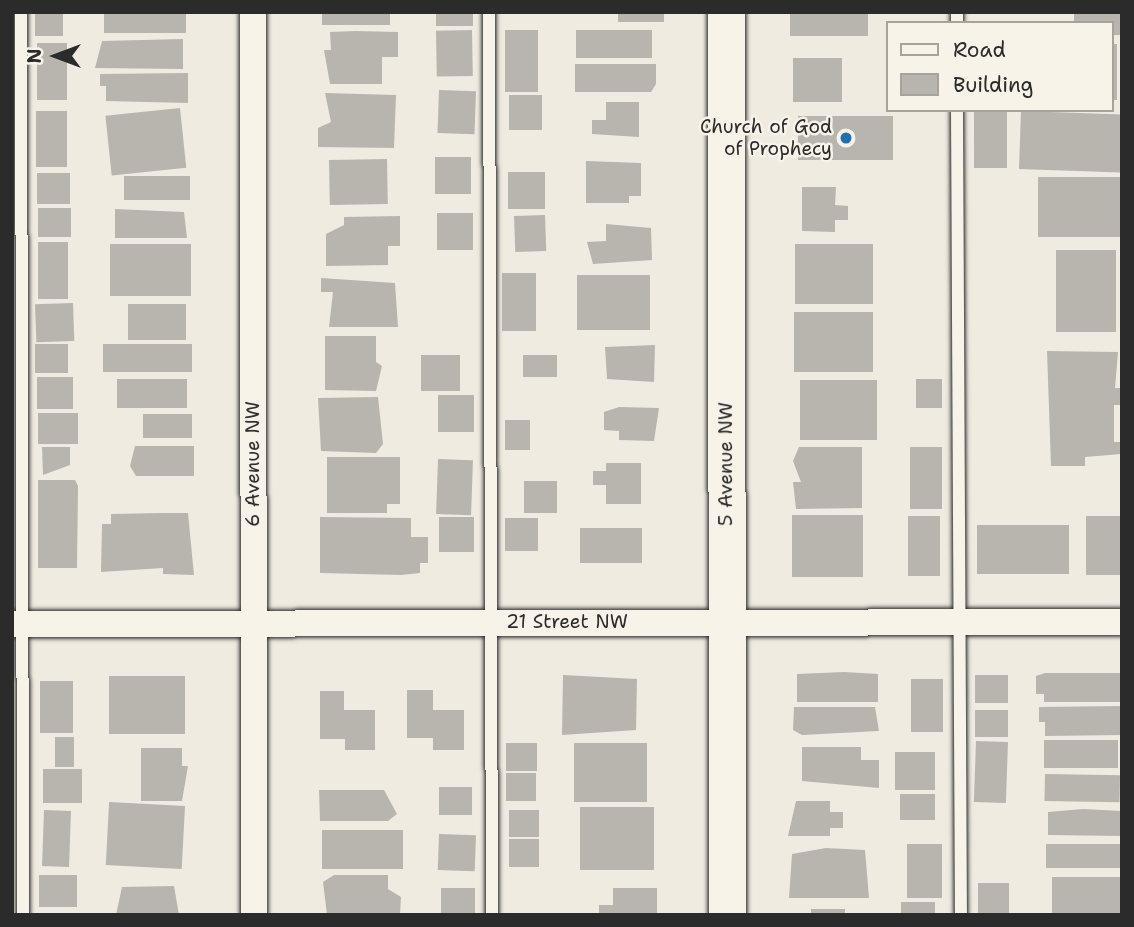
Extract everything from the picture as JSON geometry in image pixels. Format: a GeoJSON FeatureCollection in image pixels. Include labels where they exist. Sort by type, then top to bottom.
{"type":"FeatureCollection","features":[{"type":"Feature","properties":{"kind":"street","name":"6 Avenue NW"},"geometry":{"type":"LineString","coordinates":[[253,12],[254,915]]}},
{"type":"Feature","properties":{"kind":"street","name":"5 Avenue NW"},"geometry":{"type":"LineString","coordinates":[[726,12],[727,915]]}},
{"type":"Feature","properties":{"kind":"street","name":"21 Street NW"},"geometry":{"type":"LineString","coordinates":[[18,624],[1122,622]]}},
{"type":"Feature","properties":{"kind":"lane"},"geometry":{"type":"LineString","coordinates":[[21,12],[18,624],[23,915]]}},
{"type":"Feature","properties":{"kind":"lane"},"geometry":{"type":"LineString","coordinates":[[489,12],[492,915]]}},
{"type":"Feature","properties":{"kind":"lane"},"geometry":{"type":"LineString","coordinates":[[957,112],[961,915]]}},
{"type":"Feature","properties":{"kind":"building"},"geometry":{"type":"Polygon","coordinates":[[[35,12],[63,12],[63,36],[35,36],[35,12]]]}},
{"type":"Feature","properties":{"kind":"building"},"geometry":{"type":"Polygon","coordinates":[[[104,12],[186,12],[186,33],[104,33],[104,12]]]}},
{"type":"Feature","properties":{"kind":"building"},"geometry":{"type":"Polygon","coordinates":[[[322,12],[390,12],[390,25],[322,25],[322,12]]]}},
{"type":"Feature","properties":{"kind":"building"},"geometry":{"type":"Polygon","coordinates":[[[436,12],[473,12],[473,26],[436,26],[436,12]]]}},
{"type":"Feature","properties":{"kind":"building"},"geometry":{"type":"Polygon","coordinates":[[[618,12],[664,12],[664,22],[618,22],[618,12]]]}},
{"type":"Feature","properties":{"kind":"building"},"geometry":{"type":"Polygon","coordinates":[[[790,12],[868,12],[868,36],[790,36],[790,12]]]}},
{"type":"Feature","properties":{"kind":"building"},"geometry":{"type":"Polygon","coordinates":[[[1074,12],[1122,12],[1122,35],[1113,35],[1113,21],[1074,21],[1074,12]]]}},
{"type":"Feature","properties":{"kind":"building"},"geometry":{"type":"Polygon","coordinates":[[[472,30],[473,76],[437,77],[436,31],[472,30]]]}},
{"type":"Feature","properties":{"kind":"building"},"geometry":{"type":"Polygon","coordinates":[[[505,30],[538,30],[538,92],[505,92],[505,30]]]}},
{"type":"Feature","properties":{"kind":"building"},"geometry":{"type":"Polygon","coordinates":[[[576,30],[652,30],[652,58],[576,58],[576,30]]]}},
{"type":"Feature","properties":{"kind":"building"},"geometry":{"type":"Polygon","coordinates":[[[330,32],[398,32],[398,57],[382,57],[382,84],[330,84],[324,50],[331,50],[330,32]]]}},
{"type":"Feature","properties":{"kind":"building"},"geometry":{"type":"Polygon","coordinates":[[[183,39],[183,69],[95,68],[102,41],[183,39]]]}},
{"type":"Feature","properties":{"kind":"building"},"geometry":{"type":"Polygon","coordinates":[[[37,43],[67,43],[67,100],[37,100],[37,43]]]}},
{"type":"Feature","properties":{"kind":"building"},"geometry":{"type":"Polygon","coordinates":[[[1113,44],[1117,44],[1117,100],[1113,100],[1113,44]]]}},
{"type":"Feature","properties":{"kind":"building"},"geometry":{"type":"Polygon","coordinates":[[[793,58],[842,58],[842,102],[793,102],[793,58]]]}},
{"type":"Feature","properties":{"kind":"building"},"geometry":{"type":"Polygon","coordinates":[[[575,64],[656,64],[656,84],[651,92],[575,92],[575,64]]]}},
{"type":"Feature","properties":{"kind":"building"},"geometry":{"type":"Polygon","coordinates":[[[188,73],[188,103],[106,101],[106,86],[100,86],[100,74],[188,73]]]}},
{"type":"Feature","properties":{"kind":"building"},"geometry":{"type":"Polygon","coordinates":[[[439,90],[476,91],[474,134],[437,133],[439,90]]]}},
{"type":"Feature","properties":{"kind":"building"},"geometry":{"type":"Polygon","coordinates":[[[325,93],[396,95],[394,148],[318,147],[318,128],[331,122],[325,93]]]}},
{"type":"Feature","properties":{"kind":"building"},"geometry":{"type":"Polygon","coordinates":[[[509,95],[542,95],[542,130],[509,130],[509,95]]]}},
{"type":"Feature","properties":{"kind":"building"},"geometry":{"type":"Polygon","coordinates":[[[606,102],[639,102],[639,137],[592,134],[592,120],[606,120],[606,102]]]}},
{"type":"Feature","properties":{"kind":"building"},"geometry":{"type":"Polygon","coordinates":[[[180,108],[186,168],[112,176],[105,116],[180,108]]]}},
{"type":"Feature","properties":{"kind":"building"},"geometry":{"type":"Polygon","coordinates":[[[36,111],[67,111],[67,167],[36,167],[36,111]]]}},
{"type":"Feature","properties":{"kind":"building"},"geometry":{"type":"Polygon","coordinates":[[[974,112],[1007,112],[1007,168],[974,168],[974,112]]]}},
{"type":"Feature","properties":{"kind":"building"},"geometry":{"type":"Polygon","coordinates":[[[1021,112],[1122,115],[1120,172],[1019,169],[1021,112]]]}},
{"type":"Feature","properties":{"kind":"building","name":"Church of God of Prophecy"},"geometry":{"type":"Polygon","coordinates":[[[798,116],[893,116],[893,160],[798,160],[798,116]]]}},
{"type":"Feature","properties":{"kind":"building"},"geometry":{"type":"Polygon","coordinates":[[[435,157],[471,157],[471,194],[435,194],[435,157]]]}},
{"type":"Feature","properties":{"kind":"building"},"geometry":{"type":"Polygon","coordinates":[[[387,159],[388,204],[330,205],[329,160],[387,159]]]}},
{"type":"Feature","properties":{"kind":"building"},"geometry":{"type":"Polygon","coordinates":[[[586,161],[641,163],[641,196],[629,196],[629,203],[586,203],[586,161]]]}},
{"type":"Feature","properties":{"kind":"building"},"geometry":{"type":"Polygon","coordinates":[[[508,172],[545,172],[545,209],[508,209],[508,172]]]}},
{"type":"Feature","properties":{"kind":"building"},"geometry":{"type":"Polygon","coordinates":[[[37,173],[70,173],[70,204],[37,204],[37,173]]]}},
{"type":"Feature","properties":{"kind":"building"},"geometry":{"type":"Polygon","coordinates":[[[124,176],[190,176],[190,200],[124,200],[124,176]]]}},
{"type":"Feature","properties":{"kind":"building"},"geometry":{"type":"Polygon","coordinates":[[[1038,177],[1122,177],[1122,237],[1038,237],[1038,177]]]}},
{"type":"Feature","properties":{"kind":"building"},"geometry":{"type":"Polygon","coordinates":[[[802,187],[836,187],[835,205],[848,206],[848,220],[835,220],[835,232],[802,231],[802,187]]]}},
{"type":"Feature","properties":{"kind":"building"},"geometry":{"type":"Polygon","coordinates":[[[38,208],[71,208],[71,237],[38,237],[38,208]]]}},
{"type":"Feature","properties":{"kind":"building"},"geometry":{"type":"Polygon","coordinates":[[[115,209],[184,212],[187,238],[115,238],[115,209]]]}},
{"type":"Feature","properties":{"kind":"building"},"geometry":{"type":"Polygon","coordinates":[[[437,213],[473,213],[473,250],[437,250],[437,213]]]}},
{"type":"Feature","properties":{"kind":"building"},"geometry":{"type":"Polygon","coordinates":[[[545,215],[546,251],[515,252],[514,216],[545,215]]]}},
{"type":"Feature","properties":{"kind":"building"},"geometry":{"type":"Polygon","coordinates":[[[400,216],[400,246],[388,246],[388,265],[326,266],[326,234],[344,225],[344,217],[400,216]]]}},
{"type":"Feature","properties":{"kind":"building"},"geometry":{"type":"Polygon","coordinates":[[[606,224],[651,228],[652,260],[593,264],[587,242],[606,241],[606,224]]]}},
{"type":"Feature","properties":{"kind":"building"},"geometry":{"type":"Polygon","coordinates":[[[38,242],[68,242],[68,299],[38,299],[38,242]]]}},
{"type":"Feature","properties":{"kind":"building"},"geometry":{"type":"Polygon","coordinates":[[[110,244],[191,244],[191,296],[110,296],[110,244]]]}},
{"type":"Feature","properties":{"kind":"building"},"geometry":{"type":"Polygon","coordinates":[[[795,244],[873,244],[873,304],[795,304],[795,244]]]}},
{"type":"Feature","properties":{"kind":"building"},"geometry":{"type":"Polygon","coordinates":[[[1056,250],[1116,250],[1116,332],[1056,332],[1056,250]]]}},
{"type":"Feature","properties":{"kind":"building"},"geometry":{"type":"Polygon","coordinates":[[[502,273],[536,273],[536,331],[502,331],[502,273]]]}},
{"type":"Feature","properties":{"kind":"building"},"geometry":{"type":"Polygon","coordinates":[[[577,275],[650,275],[650,330],[577,330],[577,275]]]}},
{"type":"Feature","properties":{"kind":"building"},"geometry":{"type":"Polygon","coordinates":[[[321,278],[395,283],[398,327],[329,327],[333,292],[321,292],[321,278]]]}},
{"type":"Feature","properties":{"kind":"building"},"geometry":{"type":"Polygon","coordinates":[[[73,303],[74,341],[36,342],[35,304],[73,303]]]}},
{"type":"Feature","properties":{"kind":"building"},"geometry":{"type":"Polygon","coordinates":[[[128,304],[186,304],[186,340],[128,340],[128,304]]]}},
{"type":"Feature","properties":{"kind":"building"},"geometry":{"type":"Polygon","coordinates":[[[794,312],[873,312],[873,372],[794,372],[794,312]]]}},
{"type":"Feature","properties":{"kind":"building"},"geometry":{"type":"Polygon","coordinates":[[[325,336],[376,336],[376,362],[382,366],[376,391],[325,390],[325,336]]]}},
{"type":"Feature","properties":{"kind":"building"},"geometry":{"type":"Polygon","coordinates":[[[35,344],[68,344],[68,373],[35,373],[35,344]]]}},
{"type":"Feature","properties":{"kind":"building"},"geometry":{"type":"Polygon","coordinates":[[[103,344],[192,344],[192,372],[103,372],[103,344]]]}},
{"type":"Feature","properties":{"kind":"building"},"geometry":{"type":"Polygon","coordinates":[[[655,345],[654,382],[607,379],[605,347],[655,345]]]}},
{"type":"Feature","properties":{"kind":"building"},"geometry":{"type":"Polygon","coordinates":[[[1047,351],[1118,352],[1115,388],[1121,388],[1121,405],[1114,405],[1114,442],[1121,442],[1121,454],[1085,457],[1085,466],[1051,466],[1047,351]]]}},
{"type":"Feature","properties":{"kind":"building"},"geometry":{"type":"Polygon","coordinates":[[[421,355],[460,355],[460,391],[421,391],[421,355]]]}},
{"type":"Feature","properties":{"kind":"building"},"geometry":{"type":"Polygon","coordinates":[[[523,355],[557,355],[557,377],[523,377],[523,355]]]}},
{"type":"Feature","properties":{"kind":"building"},"geometry":{"type":"Polygon","coordinates":[[[37,377],[73,377],[73,409],[37,409],[37,377]]]}},
{"type":"Feature","properties":{"kind":"building"},"geometry":{"type":"Polygon","coordinates":[[[117,379],[187,379],[187,408],[117,408],[117,379]]]}},
{"type":"Feature","properties":{"kind":"building"},"geometry":{"type":"Polygon","coordinates":[[[916,379],[942,379],[942,408],[916,408],[916,379]]]}},
{"type":"Feature","properties":{"kind":"building"},"geometry":{"type":"Polygon","coordinates":[[[800,380],[877,380],[877,440],[800,440],[800,380]]]}},
{"type":"Feature","properties":{"kind":"building"},"geometry":{"type":"Polygon","coordinates":[[[438,395],[474,395],[474,432],[438,432],[438,395]]]}},
{"type":"Feature","properties":{"kind":"building"},"geometry":{"type":"Polygon","coordinates":[[[378,397],[383,444],[376,453],[321,451],[318,398],[378,397]]]}},
{"type":"Feature","properties":{"kind":"building"},"geometry":{"type":"Polygon","coordinates":[[[619,407],[659,408],[654,441],[619,440],[619,431],[604,430],[604,412],[619,407]]]}},
{"type":"Feature","properties":{"kind":"building"},"geometry":{"type":"Polygon","coordinates":[[[38,413],[78,413],[78,444],[38,444],[38,413]]]}},
{"type":"Feature","properties":{"kind":"building"},"geometry":{"type":"Polygon","coordinates":[[[143,414],[192,414],[192,438],[143,438],[143,414]]]}},
{"type":"Feature","properties":{"kind":"building"},"geometry":{"type":"Polygon","coordinates":[[[505,420],[530,420],[530,450],[505,450],[505,420]]]}},
{"type":"Feature","properties":{"kind":"building"},"geometry":{"type":"Polygon","coordinates":[[[135,446],[194,446],[194,476],[136,476],[130,466],[135,446]]]}},
{"type":"Feature","properties":{"kind":"building"},"geometry":{"type":"Polygon","coordinates":[[[42,447],[70,447],[70,465],[43,475],[42,447]]]}},
{"type":"Feature","properties":{"kind":"building"},"geometry":{"type":"Polygon","coordinates":[[[799,447],[862,447],[862,508],[796,509],[793,482],[801,482],[793,461],[799,447]]]}},
{"type":"Feature","properties":{"kind":"building"},"geometry":{"type":"Polygon","coordinates":[[[910,447],[942,447],[942,509],[910,509],[910,447]]]}},
{"type":"Feature","properties":{"kind":"building"},"geometry":{"type":"Polygon","coordinates":[[[327,457],[400,457],[400,504],[387,504],[387,513],[327,513],[327,457]]]}},
{"type":"Feature","properties":{"kind":"building"},"geometry":{"type":"Polygon","coordinates":[[[438,459],[473,460],[471,515],[436,514],[438,459]]]}},
{"type":"Feature","properties":{"kind":"building"},"geometry":{"type":"Polygon","coordinates":[[[606,463],[641,463],[641,504],[606,504],[606,485],[593,485],[593,471],[606,471],[606,463]]]}},
{"type":"Feature","properties":{"kind":"building"},"geometry":{"type":"Polygon","coordinates":[[[38,480],[75,480],[78,486],[77,568],[38,568],[38,480]]]}},
{"type":"Feature","properties":{"kind":"building"},"geometry":{"type":"Polygon","coordinates":[[[524,481],[557,481],[557,513],[524,513],[524,481]]]}},
{"type":"Feature","properties":{"kind":"building"},"geometry":{"type":"Polygon","coordinates":[[[188,513],[194,575],[163,574],[163,568],[101,572],[102,524],[111,524],[111,514],[188,513]]]}},
{"type":"Feature","properties":{"kind":"building"},"geometry":{"type":"Polygon","coordinates":[[[792,515],[863,515],[863,577],[792,577],[792,515]]]}},
{"type":"Feature","properties":{"kind":"building"},"geometry":{"type":"Polygon","coordinates":[[[908,516],[940,516],[940,576],[908,576],[908,516]]]}},
{"type":"Feature","properties":{"kind":"building"},"geometry":{"type":"Polygon","coordinates":[[[1086,516],[1122,516],[1122,575],[1086,575],[1086,516]]]}},
{"type":"Feature","properties":{"kind":"building"},"geometry":{"type":"Polygon","coordinates":[[[320,517],[411,518],[411,537],[428,537],[428,563],[420,563],[420,573],[401,575],[320,573],[320,517]]]}},
{"type":"Feature","properties":{"kind":"building"},"geometry":{"type":"Polygon","coordinates":[[[439,517],[474,517],[474,552],[439,552],[439,517]]]}},
{"type":"Feature","properties":{"kind":"building"},"geometry":{"type":"Polygon","coordinates":[[[505,518],[538,518],[538,551],[505,551],[505,518]]]}},
{"type":"Feature","properties":{"kind":"building"},"geometry":{"type":"Polygon","coordinates":[[[977,525],[1069,525],[1069,574],[977,574],[977,525]]]}},
{"type":"Feature","properties":{"kind":"building"},"geometry":{"type":"Polygon","coordinates":[[[580,528],[642,528],[642,563],[580,563],[580,528]]]}},
{"type":"Feature","properties":{"kind":"building"},"geometry":{"type":"Polygon","coordinates":[[[1045,673],[1122,673],[1122,702],[1044,702],[1044,694],[1036,694],[1036,676],[1045,673]]]}},
{"type":"Feature","properties":{"kind":"building"},"geometry":{"type":"Polygon","coordinates":[[[797,674],[878,674],[878,702],[797,702],[797,674]]]}},
{"type":"Feature","properties":{"kind":"building"},"geometry":{"type":"Polygon","coordinates":[[[563,675],[637,679],[636,730],[562,735],[563,675]]]}},
{"type":"Feature","properties":{"kind":"building"},"geometry":{"type":"Polygon","coordinates":[[[975,675],[1008,675],[1008,703],[975,703],[975,675]]]}},
{"type":"Feature","properties":{"kind":"building"},"geometry":{"type":"Polygon","coordinates":[[[109,676],[185,676],[185,734],[109,734],[109,676]]]}},
{"type":"Feature","properties":{"kind":"building"},"geometry":{"type":"Polygon","coordinates":[[[911,679],[943,679],[943,732],[911,732],[911,679]]]}},
{"type":"Feature","properties":{"kind":"building"},"geometry":{"type":"Polygon","coordinates":[[[40,681],[73,681],[73,733],[40,733],[40,681]]]}},
{"type":"Feature","properties":{"kind":"building"},"geometry":{"type":"Polygon","coordinates":[[[407,690],[433,690],[433,710],[464,710],[464,750],[433,750],[433,738],[407,738],[407,690]]]}},
{"type":"Feature","properties":{"kind":"building"},"geometry":{"type":"Polygon","coordinates":[[[320,691],[344,691],[344,710],[375,710],[375,750],[345,750],[345,739],[320,739],[320,691]]]}},
{"type":"Feature","properties":{"kind":"building"},"geometry":{"type":"Polygon","coordinates":[[[1122,706],[1122,735],[1045,736],[1045,722],[1039,722],[1039,707],[1122,706]]]}},
{"type":"Feature","properties":{"kind":"building"},"geometry":{"type":"Polygon","coordinates":[[[794,707],[875,707],[879,731],[802,735],[793,730],[794,707]]]}},
{"type":"Feature","properties":{"kind":"building"},"geometry":{"type":"Polygon","coordinates":[[[975,710],[1008,710],[1008,737],[975,737],[975,710]]]}},
{"type":"Feature","properties":{"kind":"building"},"geometry":{"type":"Polygon","coordinates":[[[55,737],[74,737],[74,767],[55,767],[55,737]]]}},
{"type":"Feature","properties":{"kind":"building"},"geometry":{"type":"Polygon","coordinates":[[[1044,740],[1118,740],[1118,768],[1044,768],[1044,740]]]}},
{"type":"Feature","properties":{"kind":"building"},"geometry":{"type":"Polygon","coordinates":[[[976,741],[1008,742],[1006,803],[974,802],[976,741]]]}},
{"type":"Feature","properties":{"kind":"building"},"geometry":{"type":"Polygon","coordinates":[[[506,743],[537,743],[537,771],[506,771],[506,743]]]}},
{"type":"Feature","properties":{"kind":"building"},"geometry":{"type":"Polygon","coordinates":[[[574,743],[647,743],[647,802],[574,802],[574,743]]]}},
{"type":"Feature","properties":{"kind":"building"},"geometry":{"type":"Polygon","coordinates":[[[802,747],[861,747],[861,760],[879,760],[879,788],[802,781],[802,747]]]}},
{"type":"Feature","properties":{"kind":"building"},"geometry":{"type":"Polygon","coordinates":[[[141,748],[182,748],[182,766],[188,766],[182,801],[141,801],[141,748]]]}},
{"type":"Feature","properties":{"kind":"building"},"geometry":{"type":"Polygon","coordinates":[[[895,752],[935,752],[935,790],[895,790],[895,752]]]}},
{"type":"Feature","properties":{"kind":"building"},"geometry":{"type":"Polygon","coordinates":[[[43,769],[82,769],[82,803],[43,803],[43,769]]]}},
{"type":"Feature","properties":{"kind":"building"},"geometry":{"type":"Polygon","coordinates":[[[506,773],[536,773],[536,801],[506,801],[506,773]]]}},
{"type":"Feature","properties":{"kind":"building"},"geometry":{"type":"Polygon","coordinates":[[[1045,774],[1120,775],[1120,802],[1045,801],[1045,774]]]}},
{"type":"Feature","properties":{"kind":"building"},"geometry":{"type":"Polygon","coordinates":[[[439,787],[472,787],[472,815],[439,815],[439,787]]]}},
{"type":"Feature","properties":{"kind":"building"},"geometry":{"type":"Polygon","coordinates":[[[319,790],[384,790],[397,814],[388,821],[320,821],[319,790]]]}},
{"type":"Feature","properties":{"kind":"building"},"geometry":{"type":"Polygon","coordinates":[[[900,794],[935,794],[935,820],[900,820],[900,794]]]}},
{"type":"Feature","properties":{"kind":"building"},"geometry":{"type":"Polygon","coordinates":[[[796,801],[830,801],[830,812],[843,812],[843,828],[830,828],[830,836],[788,836],[796,801]]]}},
{"type":"Feature","properties":{"kind":"building"},"geometry":{"type":"Polygon","coordinates":[[[109,802],[185,806],[182,869],[106,865],[109,802]]]}},
{"type":"Feature","properties":{"kind":"building"},"geometry":{"type":"Polygon","coordinates":[[[580,807],[654,807],[654,870],[580,870],[580,807]]]}},
{"type":"Feature","properties":{"kind":"building"},"geometry":{"type":"Polygon","coordinates":[[[1083,809],[1122,811],[1122,836],[1048,835],[1048,812],[1083,809]]]}},
{"type":"Feature","properties":{"kind":"building"},"geometry":{"type":"Polygon","coordinates":[[[44,810],[71,811],[69,867],[42,866],[44,810]]]}},
{"type":"Feature","properties":{"kind":"building"},"geometry":{"type":"Polygon","coordinates":[[[509,810],[539,810],[539,837],[509,837],[509,810]]]}},
{"type":"Feature","properties":{"kind":"building"},"geometry":{"type":"Polygon","coordinates":[[[322,830],[403,830],[403,869],[322,869],[322,830]]]}},
{"type":"Feature","properties":{"kind":"building"},"geometry":{"type":"Polygon","coordinates":[[[439,834],[476,835],[475,871],[438,870],[439,834]]]}},
{"type":"Feature","properties":{"kind":"building"},"geometry":{"type":"Polygon","coordinates":[[[509,839],[539,839],[539,867],[509,867],[509,839]]]}},
{"type":"Feature","properties":{"kind":"building"},"geometry":{"type":"Polygon","coordinates":[[[907,844],[942,844],[942,898],[907,898],[907,844]]]}},
{"type":"Feature","properties":{"kind":"building"},"geometry":{"type":"Polygon","coordinates":[[[1046,844],[1122,844],[1122,868],[1046,868],[1046,844]]]}},
{"type":"Feature","properties":{"kind":"building"},"geometry":{"type":"Polygon","coordinates":[[[826,848],[865,850],[869,898],[789,898],[792,854],[826,848]]]}},
{"type":"Feature","properties":{"kind":"building"},"geometry":{"type":"Polygon","coordinates":[[[39,875],[77,875],[77,907],[39,907],[39,875]]]}},
{"type":"Feature","properties":{"kind":"building"},"geometry":{"type":"Polygon","coordinates":[[[334,875],[388,875],[388,889],[401,897],[400,915],[327,915],[323,882],[334,875]]]}},
{"type":"Feature","properties":{"kind":"building"},"geometry":{"type":"Polygon","coordinates":[[[1052,877],[1122,877],[1122,915],[1052,915],[1052,877]]]}},
{"type":"Feature","properties":{"kind":"building"},"geometry":{"type":"Polygon","coordinates":[[[978,883],[1009,883],[1009,915],[978,915],[978,883]]]}},
{"type":"Feature","properties":{"kind":"building"},"geometry":{"type":"Polygon","coordinates":[[[174,886],[179,915],[116,915],[122,887],[174,886]]]}},
{"type":"Feature","properties":{"kind":"building"},"geometry":{"type":"Polygon","coordinates":[[[441,888],[475,888],[475,915],[441,915],[441,888]]]}},
{"type":"Feature","properties":{"kind":"building"},"geometry":{"type":"Polygon","coordinates":[[[613,888],[657,888],[657,915],[599,915],[599,905],[613,905],[613,888]]]}},
{"type":"Feature","properties":{"kind":"building"},"geometry":{"type":"Polygon","coordinates":[[[901,902],[935,902],[935,915],[901,915],[901,902]]]}},
{"type":"Feature","properties":{"kind":"building"},"geometry":{"type":"Polygon","coordinates":[[[811,909],[845,909],[845,915],[811,915],[811,909]]]}},
{"type":"Feature","properties":{"kind":"place","name":"Church of God of Prophecy"},"geometry":{"type":"Point","coordinates":[846,138]}}]}
